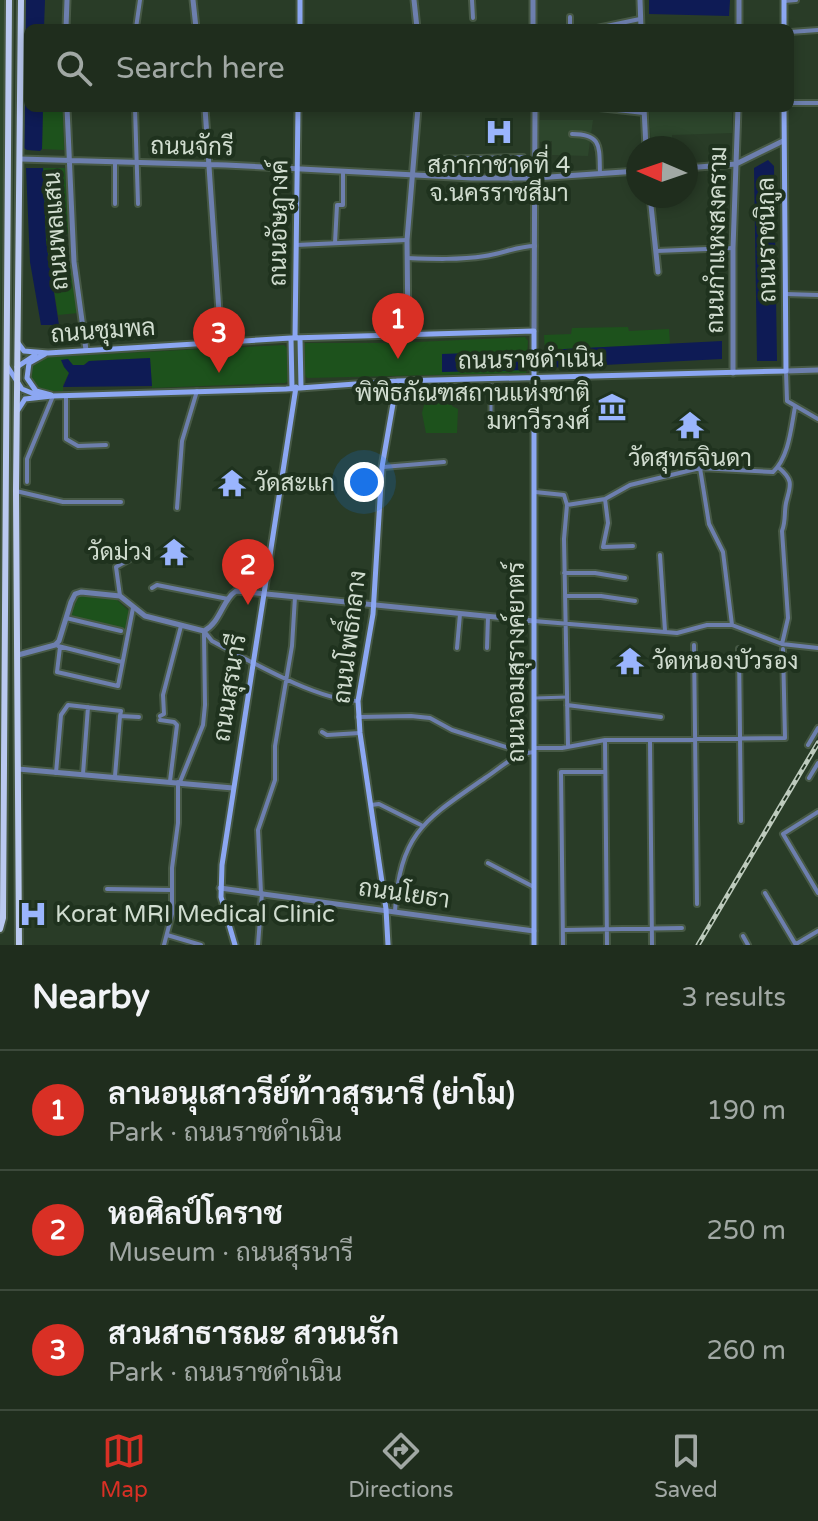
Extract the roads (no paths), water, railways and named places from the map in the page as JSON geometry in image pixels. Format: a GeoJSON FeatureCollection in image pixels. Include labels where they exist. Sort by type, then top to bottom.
{"type":"FeatureCollection","features":[{"type":"Feature","properties":{"kind":"main road"},"geometry":{"type":"LineString","coordinates":[[9,0],[5,359],[16,392],[17,415],[19,945]]}},
{"type":"Feature","properties":{"kind":"main road"},"geometry":{"type":"LineString","coordinates":[[8,375],[17,363],[21,0]]}},
{"type":"Feature","properties":{"kind":"main road"},"geometry":{"type":"LineString","coordinates":[[300,0],[300,24]]}},
{"type":"Feature","properties":{"kind":"main road"},"geometry":{"type":"LineString","coordinates":[[784,0],[784,24]]}},
{"type":"Feature","properties":{"kind":"main road","name":"ถนนอัษฎางค์"},"geometry":{"type":"LineString","coordinates":[[296,387],[298,112]]}},
{"type":"Feature","properties":{"kind":"main road","name":"ถนนราชนิกูล"},"geometry":{"type":"LineString","coordinates":[[784,112],[786,371]]}},
{"type":"Feature","properties":{"kind":"main road"},"geometry":{"type":"LineString","coordinates":[[8,159],[20,159]]}},
{"type":"Feature","properties":{"kind":"main road","name":"ถนนชุมพล"},"geometry":{"type":"LineString","coordinates":[[17,340],[24,351],[48,353],[221,341],[534,331]]}},
{"type":"Feature","properties":{"kind":"main road","name":"ถนนจอมสุรางค์ยาตร์"},"geometry":{"type":"LineString","coordinates":[[534,331],[534,945]]}},
{"type":"Feature","properties":{"kind":"main road"},"geometry":{"type":"LineString","coordinates":[[0,929],[3,918],[5,391],[8,375],[17,363],[30,356],[48,353]]}},
{"type":"Feature","properties":{"kind":"main road"},"geometry":{"type":"LineString","coordinates":[[48,353],[31,360],[27,378],[36,391],[53,396]]}},
{"type":"Feature","properties":{"kind":"main road"},"geometry":{"type":"LineString","coordinates":[[5,359],[17,363]]}},
{"type":"Feature","properties":{"kind":"main road","name":"ถนนราชดำเนิน"},"geometry":{"type":"LineString","coordinates":[[17,415],[25,399],[66,395],[397,381],[786,371]]}},
{"type":"Feature","properties":{"kind":"main road"},"geometry":{"type":"LineString","coordinates":[[8,375],[33,395],[53,396]]}},
{"type":"Feature","properties":{"kind":"main road","name":"ถนนโพธิ์กลาง"},"geometry":{"type":"LineString","coordinates":[[388,945],[386,909],[358,701],[374,605],[382,467],[397,381]]}},
{"type":"Feature","properties":{"kind":"main road","name":"ถนนสุรนารี"},"geometry":{"type":"LineString","coordinates":[[235,945],[220,888],[262,593],[296,387]]}},
{"type":"Feature","properties":{"kind":"main road"},"geometry":{"type":"LineString","coordinates":[[5,391],[16,392]]}},
{"type":"Feature","properties":{"kind":"main road"},"geometry":{"type":"LineString","coordinates":[[4,769],[18,769]]}},
{"type":"Feature","properties":{"kind":"street"},"geometry":{"type":"LineString","coordinates":[[66,24],[67,0]]}},
{"type":"Feature","properties":{"kind":"street"},"geometry":{"type":"LineString","coordinates":[[137,24],[140,0]]}},
{"type":"Feature","properties":{"kind":"street"},"geometry":{"type":"LineString","coordinates":[[193,0],[196,24]]}},
{"type":"Feature","properties":{"kind":"street"},"geometry":{"type":"LineString","coordinates":[[414,0],[417,24]]}},
{"type":"Feature","properties":{"kind":"street"},"geometry":{"type":"LineString","coordinates":[[472,0],[473,18]]}},
{"type":"Feature","properties":{"kind":"street"},"geometry":{"type":"LineString","coordinates":[[533,0],[533,24]]}},
{"type":"Feature","properties":{"kind":"street"},"geometry":{"type":"LineString","coordinates":[[640,0],[641,24]]}},
{"type":"Feature","properties":{"kind":"street"},"geometry":{"type":"LineString","coordinates":[[739,0],[739,24]]}},
{"type":"Feature","properties":{"kind":"street"},"geometry":{"type":"LineString","coordinates":[[784,0],[796,0]]}},
{"type":"Feature","properties":{"kind":"street"},"geometry":{"type":"LineString","coordinates":[[570,17],[570,24]]}},
{"type":"Feature","properties":{"kind":"street"},"geometry":{"type":"LineString","coordinates":[[616,24],[640,19]]}},
{"type":"Feature","properties":{"kind":"street"},"geometry":{"type":"LineString","coordinates":[[794,32],[818,30]]}},
{"type":"Feature","properties":{"kind":"street"},"geometry":{"type":"LineString","coordinates":[[794,103],[818,103]]}},
{"type":"Feature","properties":{"kind":"street","name":"ถนนพลแสน"},"geometry":{"type":"LineString","coordinates":[[67,112],[74,262],[86,350]]}},
{"type":"Feature","properties":{"kind":"street"},"geometry":{"type":"LineString","coordinates":[[135,112],[138,204]]}},
{"type":"Feature","properties":{"kind":"street"},"geometry":{"type":"LineString","coordinates":[[205,112],[221,341]]}},
{"type":"Feature","properties":{"kind":"street"},"geometry":{"type":"LineString","coordinates":[[408,336],[407,240],[418,112]]}},
{"type":"Feature","properties":{"kind":"street"},"geometry":{"type":"LineString","coordinates":[[534,331],[535,112]]}},
{"type":"Feature","properties":{"kind":"street"},"geometry":{"type":"LineString","coordinates":[[644,112],[645,136]]}},
{"type":"Feature","properties":{"kind":"street","name":"ถนนกำแหงสงคราม"},"geometry":{"type":"LineString","coordinates":[[733,373],[738,112]]}},
{"type":"Feature","properties":{"kind":"street"},"geometry":{"type":"LineString","coordinates":[[572,134],[587,134],[596,140],[600,153],[600,174]]}},
{"type":"Feature","properties":{"kind":"street"},"geometry":{"type":"LineString","coordinates":[[698,167],[736,164],[783,141]]}},
{"type":"Feature","properties":{"kind":"street"},"geometry":{"type":"LineString","coordinates":[[434,159],[523,157]]}},
{"type":"Feature","properties":{"kind":"street"},"geometry":{"type":"LineString","coordinates":[[472,178],[473,158]]}},
{"type":"Feature","properties":{"kind":"street"},"geometry":{"type":"LineString","coordinates":[[511,179],[512,158]]}},
{"type":"Feature","properties":{"kind":"street","name":"ถนนจักรี"},"geometry":{"type":"LineString","coordinates":[[20,159],[511,179],[626,172]]}},
{"type":"Feature","properties":{"kind":"street"},"geometry":{"type":"LineString","coordinates":[[115,163],[115,204]]}},
{"type":"Feature","properties":{"kind":"street"},"geometry":{"type":"LineString","coordinates":[[335,243],[337,205],[343,205],[343,171]]}},
{"type":"Feature","properties":{"kind":"street"},"geometry":{"type":"LineString","coordinates":[[651,208],[658,272]]}},
{"type":"Feature","properties":{"kind":"street"},"geometry":{"type":"LineString","coordinates":[[296,245],[407,240]]}},
{"type":"Feature","properties":{"kind":"street"},"geometry":{"type":"LineString","coordinates":[[407,258],[472,258],[501,254],[520,246],[535,246]]}},
{"type":"Feature","properties":{"kind":"street"},"geometry":{"type":"LineString","coordinates":[[656,251],[733,248]]}},
{"type":"Feature","properties":{"kind":"street"},"geometry":{"type":"LineString","coordinates":[[785,294],[818,295]]}},
{"type":"Feature","properties":{"kind":"street","name":"ถนนราชดำเนิน"},"geometry":{"type":"LineString","coordinates":[[786,371],[818,370]]}},
{"type":"Feature","properties":{"kind":"street"},"geometry":{"type":"LineString","coordinates":[[786,371],[787,401],[818,419]]}},
{"type":"Feature","properties":{"kind":"street"},"geometry":{"type":"LineString","coordinates":[[491,385],[491,412]]}},
{"type":"Feature","properties":{"kind":"street"},"geometry":{"type":"LineString","coordinates":[[177,508],[182,441],[197,391]]}},
{"type":"Feature","properties":{"kind":"street"},"geometry":{"type":"LineString","coordinates":[[66,395],[66,439],[78,446],[106,445]]}},
{"type":"Feature","properties":{"kind":"street"},"geometry":{"type":"LineString","coordinates":[[27,482],[27,459],[53,396]]}},
{"type":"Feature","properties":{"kind":"street"},"geometry":{"type":"LineString","coordinates":[[567,505],[605,499],[630,485],[700,468],[773,472],[789,439],[795,407]]}},
{"type":"Feature","properties":{"kind":"street"},"geometry":{"type":"LineString","coordinates":[[16,459],[27,459]]}},
{"type":"Feature","properties":{"kind":"street"},"geometry":{"type":"LineString","coordinates":[[382,467],[444,462]]}},
{"type":"Feature","properties":{"kind":"street"},"geometry":{"type":"LineString","coordinates":[[395,911],[399,877],[421,825],[442,806],[523,752],[605,740],[785,738],[782,646],[788,618],[782,531],[791,488],[789,478],[778,467]]}},
{"type":"Feature","properties":{"kind":"street"},"geometry":{"type":"LineString","coordinates":[[700,468],[709,524],[723,552],[732,625]]}},
{"type":"Feature","properties":{"kind":"street"},"geometry":{"type":"LineString","coordinates":[[16,491],[63,502],[121,502]]}},
{"type":"Feature","properties":{"kind":"street"},"geometry":{"type":"LineString","coordinates":[[534,492],[564,495],[567,505],[564,573],[568,746]]}},
{"type":"Feature","properties":{"kind":"street"},"geometry":{"type":"LineString","coordinates":[[605,499],[608,523],[603,547],[633,546]]}},
{"type":"Feature","properties":{"kind":"street"},"geometry":{"type":"LineString","coordinates":[[120,596],[116,567],[137,555],[136,552]]}},
{"type":"Feature","properties":{"kind":"street"},"geometry":{"type":"LineString","coordinates":[[660,555],[665,631]]}},
{"type":"Feature","properties":{"kind":"street"},"geometry":{"type":"LineString","coordinates":[[564,573],[595,573],[625,578]]}},
{"type":"Feature","properties":{"kind":"street"},"geometry":{"type":"LineString","coordinates":[[152,588],[157,585],[228,599]]}},
{"type":"Feature","properties":{"kind":"street"},"geometry":{"type":"LineString","coordinates":[[204,631],[217,620],[236,591],[534,621],[563,621],[567,625],[677,633],[707,625],[732,625],[782,646],[818,648]]}},
{"type":"Feature","properties":{"kind":"street"},"geometry":{"type":"LineString","coordinates":[[133,608],[119,685],[57,672],[59,641],[71,602],[78,592],[120,596],[145,616],[204,631],[212,641],[287,678],[335,698],[358,701]]}},
{"type":"Feature","properties":{"kind":"street"},"geometry":{"type":"LineString","coordinates":[[565,596],[601,596],[635,601]]}},
{"type":"Feature","properties":{"kind":"street"},"geometry":{"type":"LineString","coordinates":[[258,945],[262,893],[258,830],[275,780],[275,746],[292,646],[295,597]]}},
{"type":"Feature","properties":{"kind":"street"},"geometry":{"type":"LineString","coordinates":[[457,648],[460,614]]}},
{"type":"Feature","properties":{"kind":"street"},"geometry":{"type":"LineString","coordinates":[[487,648],[488,616]]}},
{"type":"Feature","properties":{"kind":"street"},"geometry":{"type":"LineString","coordinates":[[66,618],[121,631]]}},
{"type":"Feature","properties":{"kind":"street"},"geometry":{"type":"LineString","coordinates":[[170,781],[177,725],[160,718],[164,714],[163,695],[181,626]]}},
{"type":"Feature","properties":{"kind":"street"},"geometry":{"type":"LineString","coordinates":[[164,945],[172,914],[179,782],[203,725],[204,631]]}},
{"type":"Feature","properties":{"kind":"street"},"geometry":{"type":"LineString","coordinates":[[694,645],[697,904]]}},
{"type":"Feature","properties":{"kind":"street"},"geometry":{"type":"LineString","coordinates":[[18,655],[58,646],[122,662]]}},
{"type":"Feature","properties":{"kind":"street"},"geometry":{"type":"LineString","coordinates":[[739,649],[741,821]]}},
{"type":"Feature","properties":{"kind":"street"},"geometry":{"type":"LineString","coordinates":[[534,698],[567,697]]}},
{"type":"Feature","properties":{"kind":"street"},"geometry":{"type":"LineString","coordinates":[[56,773],[61,715],[68,705],[121,711],[115,776]]}},
{"type":"Feature","properties":{"kind":"street"},"geometry":{"type":"LineString","coordinates":[[567,705],[661,717]]}},
{"type":"Feature","properties":{"kind":"street"},"geometry":{"type":"LineString","coordinates":[[83,774],[88,707]]}},
{"type":"Feature","properties":{"kind":"street"},"geometry":{"type":"LineString","coordinates":[[120,716],[139,717]]}},
{"type":"Feature","properties":{"kind":"street"},"geometry":{"type":"LineString","coordinates":[[358,717],[430,718],[452,730],[523,752]]}},
{"type":"Feature","properties":{"kind":"street"},"geometry":{"type":"LineString","coordinates":[[808,745],[818,728]]}},
{"type":"Feature","properties":{"kind":"street"},"geometry":{"type":"LineString","coordinates":[[322,732],[327,735],[360,733]]}},
{"type":"Feature","properties":{"kind":"street"},"geometry":{"type":"LineString","coordinates":[[605,740],[607,945]]}},
{"type":"Feature","properties":{"kind":"street"},"geometry":{"type":"LineString","coordinates":[[650,740],[652,945]]}},
{"type":"Feature","properties":{"kind":"street"},"geometry":{"type":"LineString","coordinates":[[809,778],[818,763]]}},
{"type":"Feature","properties":{"kind":"street"},"geometry":{"type":"LineString","coordinates":[[18,769],[233,788]]}},
{"type":"Feature","properties":{"kind":"street"},"geometry":{"type":"LineString","coordinates":[[563,945],[561,772],[605,772]]}},
{"type":"Feature","properties":{"kind":"street"},"geometry":{"type":"LineString","coordinates":[[371,805],[379,804],[421,825]]}},
{"type":"Feature","properties":{"kind":"street"},"geometry":{"type":"LineString","coordinates":[[818,812],[783,834],[818,893]]}},
{"type":"Feature","properties":{"kind":"street"},"geometry":{"type":"LineString","coordinates":[[488,863],[534,887]]}},
{"type":"Feature","properties":{"kind":"street","name":"ถนนโยธา"},"geometry":{"type":"LineString","coordinates":[[220,888],[534,931]]}},
{"type":"Feature","properties":{"kind":"street"},"geometry":{"type":"LineString","coordinates":[[107,889],[172,890]]}},
{"type":"Feature","properties":{"kind":"street"},"geometry":{"type":"LineString","coordinates":[[765,893],[795,945],[818,931]]}},
{"type":"Feature","properties":{"kind":"street"},"geometry":{"type":"LineString","coordinates":[[563,930],[682,928]]}},
{"type":"Feature","properties":{"kind":"street"},"geometry":{"type":"LineString","coordinates":[[167,935],[201,945]]}},
{"type":"Feature","properties":{"kind":"street"},"geometry":{"type":"LineString","coordinates":[[743,936],[748,945]]}},
{"type":"Feature","properties":{"kind":"railway"},"geometry":{"type":"LineString","coordinates":[[698,945],[818,743]]}},
{"type":"Feature","properties":{"kind":"place","name":"สภากาชาดที่ 4 จ.นครราชสีมา"},"geometry":{"type":"Point","coordinates":[499,132]}},
{"type":"Feature","properties":{"kind":"place","name":"ลานอนุเสาวรีย์ท้าวสุรนารี (ย่าโม)"},"geometry":{"type":"Point","coordinates":[398,359]}},
{"type":"Feature","properties":{"kind":"place","name":"สวนสาธารณะ สวนนรัก"},"geometry":{"type":"Point","coordinates":[219,373]}},
{"type":"Feature","properties":{"kind":"place","name":"พิพิธภัณฑสถานแห่งชาติ มหาวีรวงศ์"},"geometry":{"type":"Point","coordinates":[612,407]}},
{"type":"Feature","properties":{"kind":"place","name":"วัดสุทธจินดา"},"geometry":{"type":"Point","coordinates":[690,425]}},
{"type":"Feature","properties":{"kind":"place","name":"วัดสะแก"},"geometry":{"type":"Point","coordinates":[232,483]}},
{"type":"Feature","properties":{"kind":"place","name":"วัดม่วง"},"geometry":{"type":"Point","coordinates":[174,552]}},
{"type":"Feature","properties":{"kind":"place","name":"หอศิลป์โคราช"},"geometry":{"type":"Point","coordinates":[248,605]}},
{"type":"Feature","properties":{"kind":"place","name":"วัดหนองบัวรอง"},"geometry":{"type":"Point","coordinates":[630,661]}},
{"type":"Feature","properties":{"kind":"place","name":"Korat MRI Medical Clinic"},"geometry":{"type":"Point","coordinates":[33,914]}}]}
